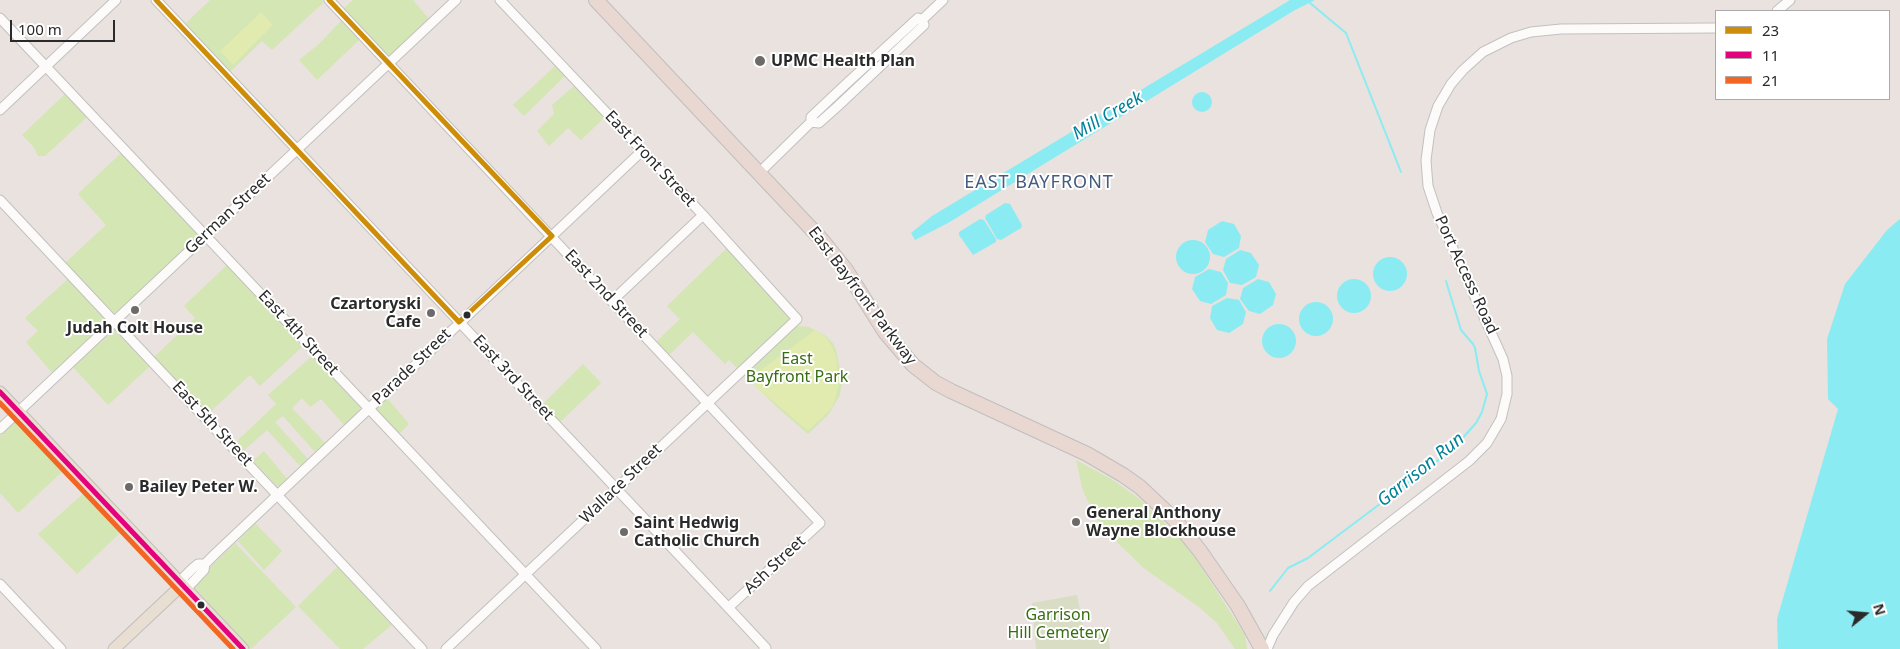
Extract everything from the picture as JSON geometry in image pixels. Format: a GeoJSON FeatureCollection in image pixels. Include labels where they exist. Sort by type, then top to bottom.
{"type":"FeatureCollection","features":[{"type":"Feature","properties":{"kind":"highway","name":"East Bayfront Parkway"},"geometry":{"type":"LineString","coordinates":[[596,0],[834,254],[885,332],[913,365],[936,383],[1087,454],[1140,487],[1189,536],[1243,616],[1262,649]]}},
{"type":"Feature","properties":{"kind":"highway"},"geometry":{"type":"LineString","coordinates":[[1243,616],[1249,635],[1250,649]]}},
{"type":"Feature","properties":{"kind":"main road"},"geometry":{"type":"LineString","coordinates":[[0,392],[242,649]]}},
{"type":"Feature","properties":{"kind":"main road","name":"Parade Street"},"geometry":{"type":"LineString","coordinates":[[114,649],[182,585]]}},
{"type":"Feature","properties":{"kind":"street"},"geometry":{"type":"LineString","coordinates":[[0,110],[116,0]]}},
{"type":"Feature","properties":{"kind":"street","name":"East 3rd Street"},"geometry":{"type":"LineString","coordinates":[[156,0],[765,648]]}},
{"type":"Feature","properties":{"kind":"street","name":"East 2nd Street"},"geometry":{"type":"LineString","coordinates":[[329,0],[820,522]]}},
{"type":"Feature","properties":{"kind":"street","name":"German Street"},"geometry":{"type":"LineString","coordinates":[[0,429],[456,0]]}},
{"type":"Feature","properties":{"kind":"street","name":"East Front Street"},"geometry":{"type":"LineString","coordinates":[[500,0],[703,215],[797,319]]}},
{"type":"Feature","properties":{"kind":"street"},"geometry":{"type":"LineString","coordinates":[[759,173],[811,122],[811,117],[844,85],[918,18],[922,20],[943,0]]}},
{"type":"Feature","properties":{"kind":"street"},"geometry":{"type":"LineString","coordinates":[[1778,10],[1790,0]]}},
{"type":"Feature","properties":{"kind":"street","name":"East 4th Street"},"geometry":{"type":"LineString","coordinates":[[0,18],[596,649]]}},
{"type":"Feature","properties":{"kind":"street","name":"Port Access Road"},"geometry":{"type":"LineString","coordinates":[[1267,649],[1282,619],[1302,592],[1469,461],[1487,443],[1502,419],[1508,386],[1503,359],[1437,213],[1428,186],[1426,160],[1430,130],[1438,106],[1451,84],[1483,52],[1511,38],[1532,32],[1561,29],[1715,28]]}},
{"type":"Feature","properties":{"kind":"street","name":"Parade Street"},"geometry":{"type":"LineString","coordinates":[[182,585],[190,585],[204,570],[204,564],[642,150]]}},
{"type":"Feature","properties":{"kind":"street","name":"East 5th Street"},"geometry":{"type":"LineString","coordinates":[[0,200],[422,649]]}},
{"type":"Feature","properties":{"kind":"street"},"geometry":{"type":"LineString","coordinates":[[612,301],[703,215]]}},
{"type":"Feature","properties":{"kind":"street","name":"Wallace Street"},"geometry":{"type":"LineString","coordinates":[[446,649],[797,319]]}},
{"type":"Feature","properties":{"kind":"street","name":"Ash Street"},"geometry":{"type":"LineString","coordinates":[[729,608],[820,522]]}},
{"type":"Feature","properties":{"kind":"street"},"geometry":{"type":"LineString","coordinates":[[0,584],[61,649]]}},
{"type":"Feature","properties":{"kind":"green space"},"geometry":{"type":"Polygon","coordinates":[[[210,0],[322,0],[324,2],[272,50],[262,41],[230,72],[185,24],[210,0]]]}},
{"type":"Feature","properties":{"kind":"green space"},"geometry":{"type":"Polygon","coordinates":[[[353,0],[413,0],[429,19],[392,54],[387,55],[343,9],[353,0]]]}},
{"type":"Feature","properties":{"kind":"green space"},"geometry":{"type":"Polygon","coordinates":[[[261,12],[273,25],[233,65],[220,51],[261,12]]]}},
{"type":"Feature","properties":{"kind":"green space"},"geometry":{"type":"Polygon","coordinates":[[[341,21],[359,40],[317,80],[299,60],[319,44],[341,21]]]}},
{"type":"Feature","properties":{"kind":"green space"},"geometry":{"type":"Polygon","coordinates":[[[555,66],[565,76],[524,116],[513,105],[555,66]]]}},
{"type":"Feature","properties":{"kind":"green space"},"geometry":{"type":"Polygon","coordinates":[[[574,86],[604,118],[581,140],[568,128],[549,146],[537,131],[554,114],[552,105],[574,86]]]}},
{"type":"Feature","properties":{"kind":"green space"},"geometry":{"type":"Polygon","coordinates":[[[65,94],[87,117],[45,156],[38,156],[33,146],[22,135],[65,94]]]}},
{"type":"Feature","properties":{"kind":"green space"},"geometry":{"type":"Polygon","coordinates":[[[121,153],[197,236],[193,242],[118,312],[114,313],[65,263],[106,225],[78,194],[121,153]]]}},
{"type":"Feature","properties":{"kind":"green space","name":"East Bayfront Park"},"geometry":{"type":"Polygon","coordinates":[[[727,248],[798,326],[809,327],[826,336],[833,343],[842,381],[840,395],[828,415],[808,434],[778,408],[729,360],[725,364],[693,332],[669,355],[656,342],[680,319],[667,306],[727,248]]]}},
{"type":"Feature","properties":{"kind":"green space"},"geometry":{"type":"Polygon","coordinates":[[[227,265],[302,347],[260,386],[250,375],[207,415],[154,357],[195,318],[184,306],[227,265]]]}},
{"type":"Feature","properties":{"kind":"green space"},"geometry":{"type":"Polygon","coordinates":[[[68,279],[104,317],[106,323],[53,374],[26,342],[38,331],[25,318],[68,279]]]}},
{"type":"Feature","properties":{"kind":"green space"},"geometry":{"type":"Polygon","coordinates":[[[114,330],[150,366],[108,405],[73,367],[114,330]]]}},
{"type":"Feature","properties":{"kind":"green space"},"geometry":{"type":"Polygon","coordinates":[[[815,330],[826,337],[832,346],[836,356],[839,383],[834,403],[829,411],[808,431],[755,386],[753,376],[815,330]]]}},
{"type":"Feature","properties":{"kind":"green space"},"geometry":{"type":"Polygon","coordinates":[[[312,356],[360,407],[360,412],[344,425],[321,399],[310,407],[302,398],[292,408],[325,443],[315,452],[283,416],[275,422],[308,459],[300,466],[267,430],[243,451],[235,443],[276,404],[268,395],[312,356]]]}},
{"type":"Feature","properties":{"kind":"green space"},"geometry":{"type":"Polygon","coordinates":[[[583,364],[601,383],[560,422],[543,404],[583,364]]]}},
{"type":"Feature","properties":{"kind":"green space"},"geometry":{"type":"Polygon","coordinates":[[[388,399],[409,424],[399,434],[378,412],[377,408],[379,405],[388,399]]]}},
{"type":"Feature","properties":{"kind":"green space"},"geometry":{"type":"Polygon","coordinates":[[[15,422],[20,423],[64,470],[18,513],[0,493],[0,436],[15,422]]]}},
{"type":"Feature","properties":{"kind":"green space"},"geometry":{"type":"Polygon","coordinates":[[[264,451],[287,479],[282,486],[277,486],[253,461],[264,451]]]}},
{"type":"Feature","properties":{"kind":"green space"},"geometry":{"type":"Polygon","coordinates":[[[1076,460],[1113,480],[1142,501],[1179,537],[1194,556],[1245,635],[1247,649],[1235,649],[1217,623],[1199,607],[1145,569],[1100,526],[1083,491],[1076,460]]]}},
{"type":"Feature","properties":{"kind":"green space"},"geometry":{"type":"Polygon","coordinates":[[[85,492],[122,531],[77,574],[38,534],[85,492]]]}},
{"type":"Feature","properties":{"kind":"green space"},"geometry":{"type":"Polygon","coordinates":[[[255,523],[282,551],[264,570],[238,541],[255,523]]]}},
{"type":"Feature","properties":{"kind":"green space"},"geometry":{"type":"Polygon","coordinates":[[[235,543],[296,607],[251,649],[195,588],[211,566],[235,543]]]}},
{"type":"Feature","properties":{"kind":"green space"},"geometry":{"type":"Polygon","coordinates":[[[338,566],[393,624],[363,649],[340,649],[298,606],[338,566]]]}},
{"type":"Feature","properties":{"kind":"green space","name":"Garrison Hill Cemetery"},"geometry":{"type":"Polygon","coordinates":[[[1077,595],[1085,635],[1108,633],[1110,649],[1036,649],[1032,603],[1077,595]]]}},
{"type":"Feature","properties":{"kind":"water","name":"Mill Creek"},"geometry":{"type":"Polygon","coordinates":[[[1290,0],[1315,0],[1295,10],[948,223],[915,240],[911,233],[932,216],[1290,0]]]}},
{"type":"Feature","properties":{"kind":"water"},"geometry":{"type":"Polygon","coordinates":[[[1202,92],[1209,95],[1212,102],[1209,109],[1202,112],[1195,109],[1192,102],[1195,95],[1202,92]]]}},
{"type":"Feature","properties":{"kind":"water"},"geometry":{"type":"Polygon","coordinates":[[[1005,203],[1010,204],[1022,225],[1021,228],[1001,240],[997,239],[985,218],[986,215],[1005,203]]]}},
{"type":"Feature","properties":{"kind":"water"},"geometry":{"type":"Polygon","coordinates":[[[980,219],[984,220],[996,242],[973,255],[959,235],[959,232],[980,219]]]}},
{"type":"Feature","properties":{"kind":"water"},"geometry":{"type":"Polygon","coordinates":[[[1900,219],[1900,649],[1778,649],[1777,619],[1838,409],[1828,399],[1827,339],[1845,284],[1887,230],[1900,219]]]}},
{"type":"Feature","properties":{"kind":"water"},"geometry":{"type":"Polygon","coordinates":[[[1222,221],[1234,224],[1241,236],[1239,248],[1224,257],[1213,254],[1205,242],[1208,230],[1222,221]]]}},
{"type":"Feature","properties":{"kind":"water"},"geometry":{"type":"Polygon","coordinates":[[[1193,240],[1205,245],[1210,257],[1205,269],[1193,274],[1181,269],[1176,257],[1181,245],[1193,240]]]}},
{"type":"Feature","properties":{"kind":"water"},"geometry":{"type":"Polygon","coordinates":[[[1240,250],[1251,253],[1259,265],[1256,277],[1242,285],[1230,283],[1223,270],[1226,259],[1240,250]]]}},
{"type":"Feature","properties":{"kind":"water"},"geometry":{"type":"Polygon","coordinates":[[[1390,257],[1397,258],[1402,262],[1406,267],[1406,281],[1402,286],[1397,290],[1390,291],[1383,290],[1378,286],[1374,281],[1373,274],[1374,267],[1378,262],[1383,258],[1390,257]]]}},
{"type":"Feature","properties":{"kind":"water"},"geometry":{"type":"Polygon","coordinates":[[[1209,269],[1221,272],[1228,283],[1226,295],[1211,304],[1200,301],[1192,289],[1195,277],[1209,269]]]}},
{"type":"Feature","properties":{"kind":"water"},"geometry":{"type":"Polygon","coordinates":[[[1258,279],[1269,282],[1276,294],[1273,305],[1260,314],[1249,311],[1240,299],[1243,288],[1258,279]]]}},
{"type":"Feature","properties":{"kind":"water"},"geometry":{"type":"Polygon","coordinates":[[[1354,279],[1361,280],[1366,284],[1370,289],[1370,303],[1366,308],[1361,312],[1354,313],[1347,312],[1342,308],[1338,303],[1337,296],[1338,289],[1342,284],[1347,280],[1354,279]]]}},
{"type":"Feature","properties":{"kind":"water"},"geometry":{"type":"Polygon","coordinates":[[[1227,298],[1239,300],[1246,312],[1243,324],[1229,333],[1217,330],[1210,318],[1212,306],[1227,298]]]}},
{"type":"Feature","properties":{"kind":"water"},"geometry":{"type":"Polygon","coordinates":[[[1316,302],[1323,303],[1328,307],[1332,312],[1332,326],[1328,331],[1323,335],[1316,336],[1309,335],[1304,331],[1300,326],[1299,319],[1300,312],[1304,307],[1309,303],[1316,302]]]}},
{"type":"Feature","properties":{"kind":"water"},"geometry":{"type":"Polygon","coordinates":[[[1279,324],[1286,325],[1291,329],[1295,334],[1295,348],[1291,353],[1286,357],[1279,358],[1272,357],[1267,353],[1263,348],[1262,341],[1263,334],[1267,329],[1272,325],[1279,324]]]}},
{"type":"Feature","properties":{"kind":"waterway","name":"Garrison Run"},"geometry":{"type":"LineString","coordinates":[[1310,3],[1346,33],[1401,172]]}},
{"type":"Feature","properties":{"kind":"waterway","name":"Garrison Run"},"geometry":{"type":"LineString","coordinates":[[1270,591],[1288,568],[1308,558],[1453,449],[1476,423],[1482,412],[1487,394],[1479,371],[1475,348],[1461,330],[1446,281]]}},
{"type":"Feature","properties":{"kind":"transit line","name":"23"},"geometry":{"type":"LineString","coordinates":[[156,0],[459,322],[552,236],[329,0]]}},
{"type":"Feature","properties":{"kind":"transit line","name":"11"},"geometry":{"type":"LineString","coordinates":[[0,392],[243,649]]}},
{"type":"Feature","properties":{"kind":"transit line","name":"21"},"geometry":{"type":"LineString","coordinates":[[0,403],[233,649]]}},
{"type":"Feature","properties":{"kind":"place","name":"UPMC Health Plan"},"geometry":{"type":"Point","coordinates":[760,61]}},
{"type":"Feature","properties":{"kind":"place","name":"Judah Colt House"},"geometry":{"type":"Point","coordinates":[135,310]}},
{"type":"Feature","properties":{"kind":"place","name":"Czartoryski Cafe"},"geometry":{"type":"Point","coordinates":[431,313]}},
{"type":"Feature","properties":{"kind":"place","name":"Bailey Peter W."},"geometry":{"type":"Point","coordinates":[129,487]}},
{"type":"Feature","properties":{"kind":"place","name":"General Anthony Wayne Blockhouse"},"geometry":{"type":"Point","coordinates":[1076,522]}},
{"type":"Feature","properties":{"kind":"place","name":"Saint Hedwig Catholic Church"},"geometry":{"type":"Point","coordinates":[624,532]}},
{"type":"Feature","properties":{"kind":"district","name":"EAST BAYFRONT"},"geometry":{"type":"Point","coordinates":[1039,183]}}]}
